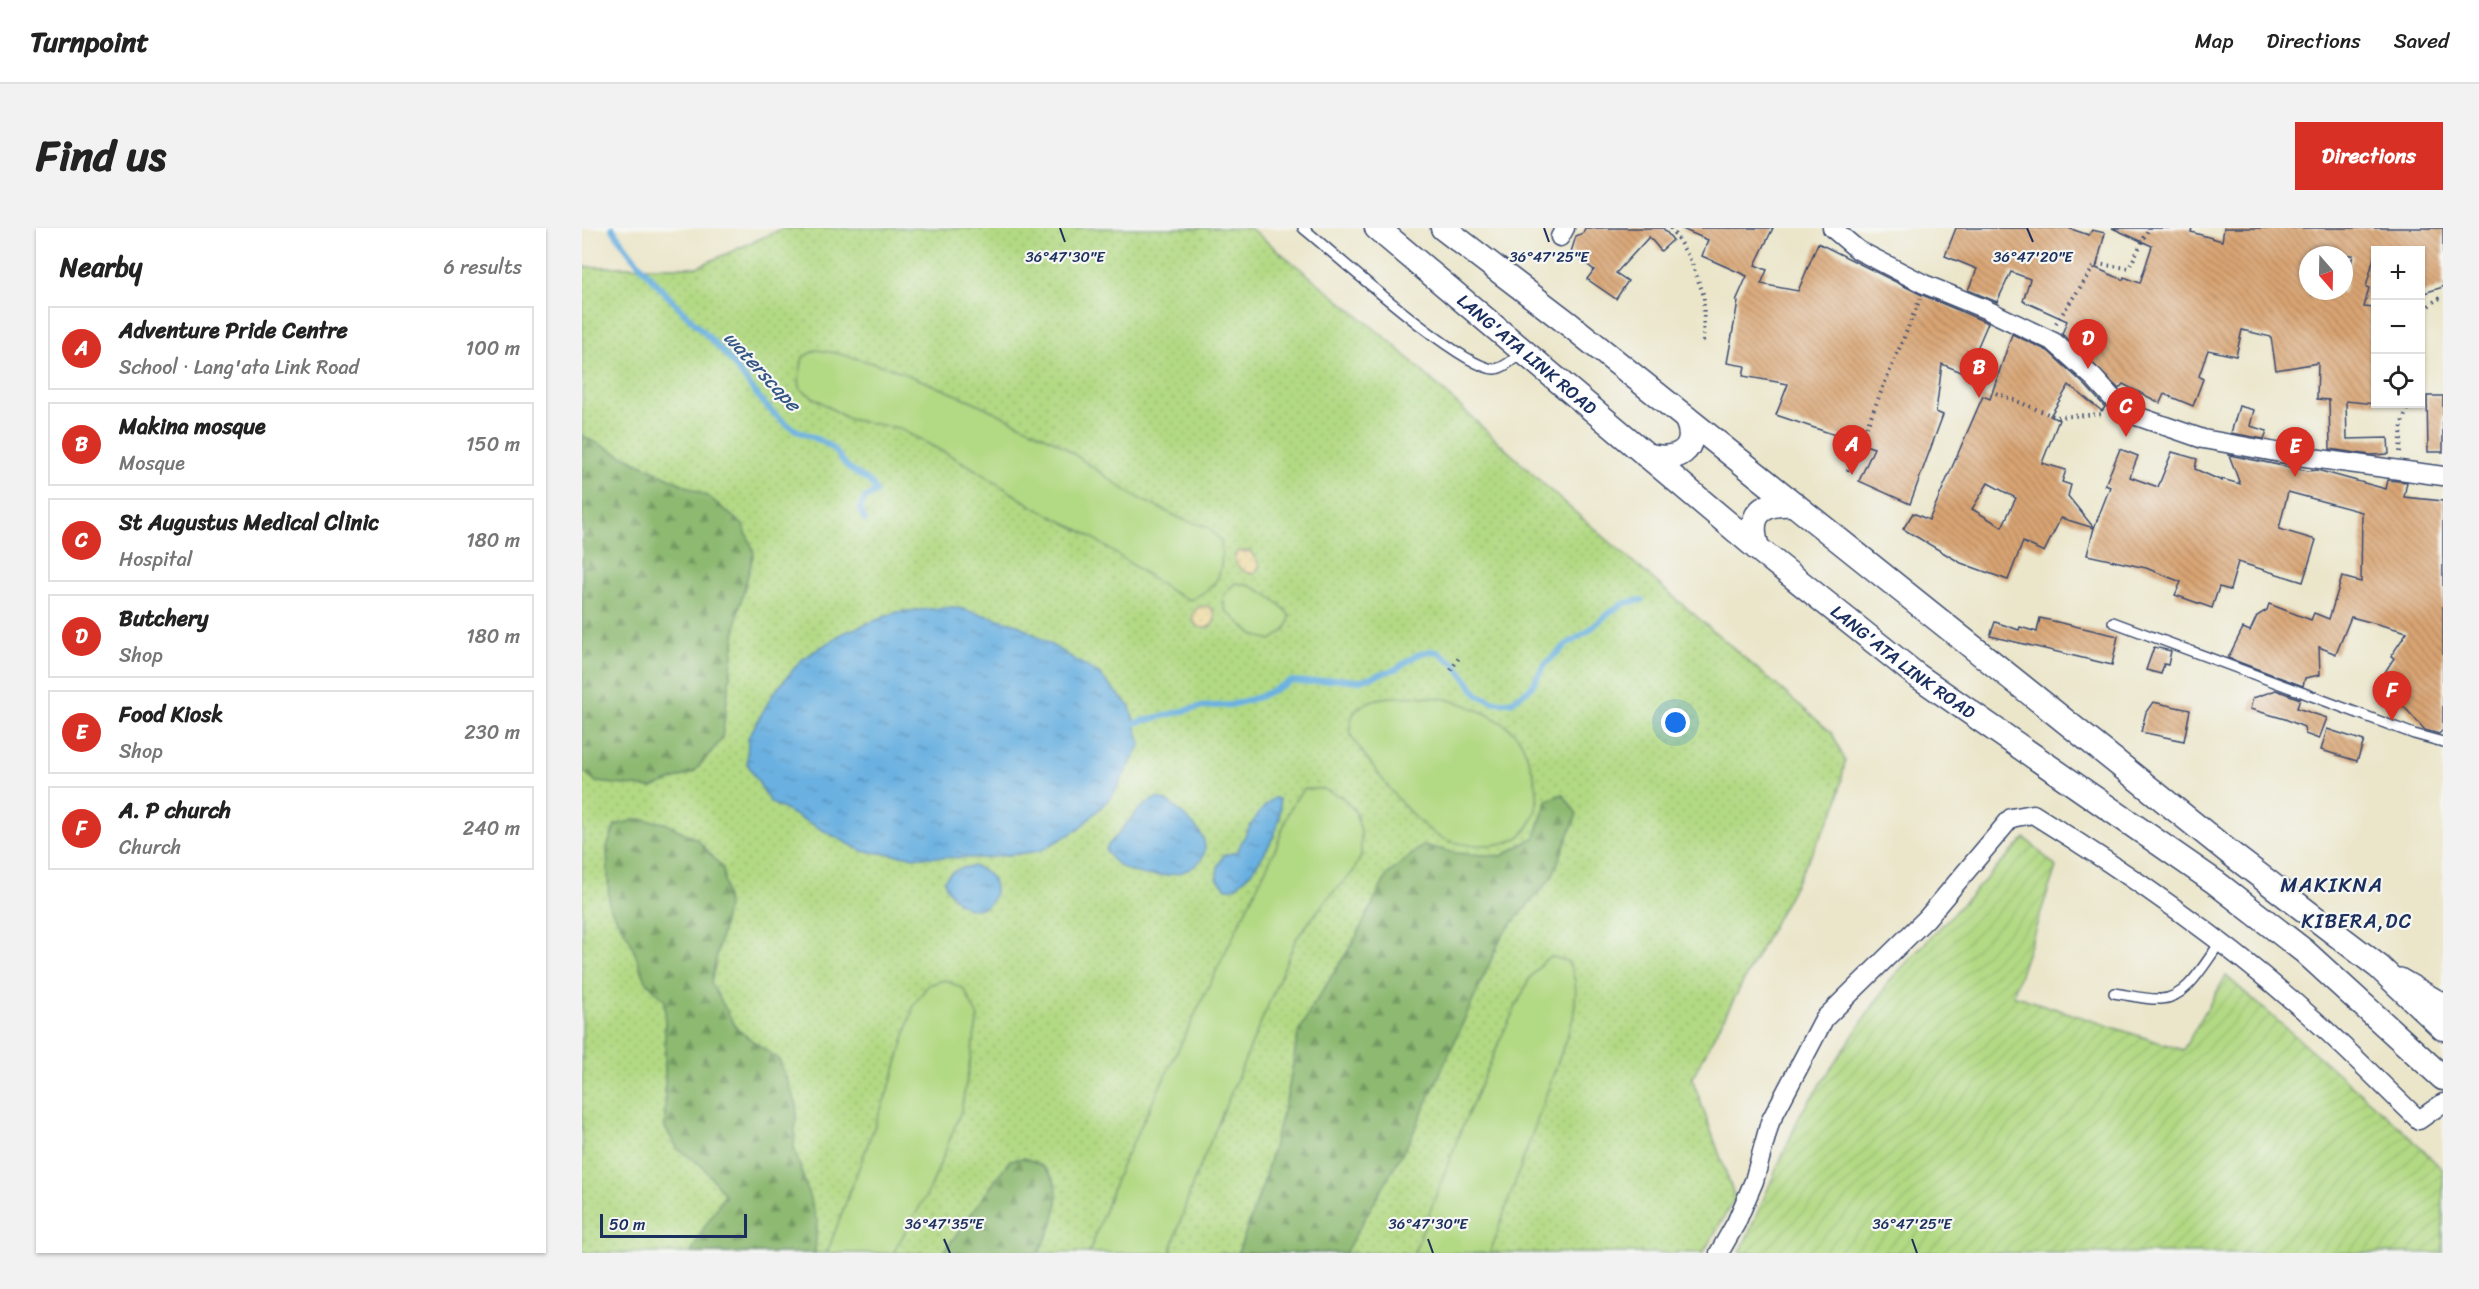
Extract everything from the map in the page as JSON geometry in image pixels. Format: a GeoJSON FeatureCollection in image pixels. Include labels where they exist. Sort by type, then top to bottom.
{"type":"FeatureCollection","features":[{"type":"Feature","properties":{"kind":"main road","name":"LANG'ATA LINK ROAD"},"geometry":{"type":"LineString","coordinates":[[1377,228],[1757,548],[1915,674],[2215,882],[2304,951],[2443,1078]]}},
{"type":"Feature","properties":{"kind":"main road"},"geometry":{"type":"LineString","coordinates":[[1443,228],[1686,418],[2230,853],[2379,967],[2443,1028]]}},
{"type":"Feature","properties":{"kind":"main road"},"geometry":{"type":"LineString","coordinates":[[1646,455],[1669,459],[1685,449],[1691,441],[1692,430],[1686,418]]}},
{"type":"Feature","properties":{"kind":"main road"},"geometry":{"type":"LineString","coordinates":[[1757,548],[1752,526],[1760,512],[1774,504],[1794,504]]}},
{"type":"Feature","properties":{"kind":"street"},"geometry":{"type":"LineString","coordinates":[[1832,228],[1858,250],[1924,284],[1985,309],[2054,342],[2094,378],[2125,412],[2203,439],[2298,456],[2443,476]]}},
{"type":"Feature","properties":{"kind":"street"},"geometry":{"type":"LineString","coordinates":[[1719,1253],[1736,1223],[1754,1181],[1770,1122],[1824,1019],[1927,918],[2011,818],[2033,814],[2112,863],[2220,943],[2311,1016],[2420,1120],[2443,1103]]}},
{"type":"Feature","properties":{"kind":"street"},"geometry":{"type":"LineString","coordinates":[[2379,967],[2443,1004]]}},
{"type":"Feature","properties":{"kind":"lane"},"geometry":{"type":"LineString","coordinates":[[1303,228],[1412,319],[1479,364],[1492,369],[1500,368],[1524,352]]}},
{"type":"Feature","properties":{"kind":"lane"},"geometry":{"type":"LineString","coordinates":[[2113,622],[2414,734],[2443,742]]}},
{"type":"Feature","properties":{"kind":"lane"},"geometry":{"type":"LineString","coordinates":[[2114,993],[2160,999],[2174,997],[2184,989],[2220,943]]}},
{"type":"Feature","properties":{"kind":"path"},"geometry":{"type":"LineString","coordinates":[[1671,228],[1691,261],[1704,296],[1703,344]]}},
{"type":"Feature","properties":{"kind":"path"},"geometry":{"type":"LineString","coordinates":[[2046,339],[2096,264],[2129,268],[2149,228]]}},
{"type":"Feature","properties":{"kind":"path"},"geometry":{"type":"LineString","coordinates":[[1848,471],[1887,381],[1924,284]]}},
{"type":"Feature","properties":{"kind":"path"},"geometry":{"type":"LineString","coordinates":[[2425,311],[2431,302],[2443,297]]}},
{"type":"Feature","properties":{"kind":"path"},"geometry":{"type":"LineString","coordinates":[[1996,393],[2056,417],[2125,412]]}},
{"type":"Feature","properties":{"kind":"path"},"geometry":{"type":"LineString","coordinates":[[2398,470],[2402,423],[2408,408]]}},
{"type":"Feature","properties":{"kind":"path"},"geometry":{"type":"LineString","coordinates":[[1451,670],[1460,656]]}},
{"type":"Feature","properties":{"kind":"green space"},"geometry":{"type":"Polygon","coordinates":[[[784,228],[1250,228],[1392,343],[1553,493],[1832,733],[1845,761],[1837,805],[1692,1078],[1735,1198],[1703,1253],[582,1253],[582,267],[697,267],[784,228]]]}},
{"type":"Feature","properties":{"kind":"green space"},"geometry":{"type":"Polygon","coordinates":[[[816,350],[891,368],[972,401],[1055,441],[1134,496],[1184,520],[1208,527],[1221,541],[1218,577],[1208,589],[1190,600],[1172,592],[1087,534],[1032,506],[968,465],[898,428],[848,419],[800,389],[799,377],[803,357],[816,350]]]}},
{"type":"Feature","properties":{"kind":"green space"},"geometry":{"type":"Polygon","coordinates":[[[582,436],[709,497],[743,525],[754,552],[738,613],[722,739],[694,772],[652,788],[596,782],[582,770],[582,436]]]}},
{"type":"Feature","properties":{"kind":"green space"},"geometry":{"type":"Polygon","coordinates":[[[1235,583],[1250,586],[1279,604],[1290,616],[1284,630],[1271,640],[1254,635],[1225,610],[1223,596],[1235,583]]]}},
{"type":"Feature","properties":{"kind":"green space"},"geometry":{"type":"Polygon","coordinates":[[[1390,697],[1431,697],[1454,701],[1493,717],[1513,732],[1520,740],[1527,755],[1535,778],[1537,794],[1536,808],[1531,823],[1519,837],[1497,844],[1456,843],[1436,835],[1414,817],[1395,796],[1351,735],[1352,718],[1360,707],[1374,700],[1390,697]]]}},
{"type":"Feature","properties":{"kind":"green space"},"geometry":{"type":"Polygon","coordinates":[[[1304,789],[1323,789],[1342,797],[1355,811],[1361,831],[1361,856],[1353,872],[1327,899],[1296,939],[1193,1183],[1170,1253],[1089,1253],[1120,1169],[1275,850],[1290,810],[1304,789]]]}},
{"type":"Feature","properties":{"kind":"green space"},"geometry":{"type":"Polygon","coordinates":[[[1563,794],[1577,814],[1552,877],[1503,934],[1411,1138],[1345,1253],[1238,1253],[1263,1184],[1288,1092],[1298,1034],[1354,941],[1387,875],[1423,845],[1456,853],[1501,856],[1535,837],[1547,800],[1563,794]]]}},
{"type":"Feature","properties":{"kind":"green space"},"geometry":{"type":"Polygon","coordinates":[[[639,819],[665,823],[697,839],[723,868],[727,908],[711,983],[737,1029],[779,1060],[797,1105],[794,1148],[817,1221],[815,1253],[691,1253],[725,1195],[702,1166],[678,1149],[665,1128],[665,1001],[646,981],[629,938],[609,906],[607,847],[615,825],[639,819]]]}},
{"type":"Feature","properties":{"kind":"green space"},"geometry":{"type":"Polygon","coordinates":[[[2025,838],[2056,867],[2013,995],[2183,1050],[2226,976],[2402,1129],[2443,1170],[2443,1253],[1740,1253],[1801,1113],[1891,979],[2025,838]]]}},
{"type":"Feature","properties":{"kind":"green space"},"geometry":{"type":"Polygon","coordinates":[[[1553,957],[1567,961],[1571,968],[1576,996],[1573,1019],[1490,1253],[1414,1253],[1461,1130],[1505,1029],[1530,978],[1546,959],[1553,957]]]}},
{"type":"Feature","properties":{"kind":"green space"},"geometry":{"type":"Polygon","coordinates":[[[945,980],[964,989],[978,1017],[961,1111],[931,1187],[893,1253],[827,1253],[893,1077],[914,1005],[928,985],[945,980]]]}},
{"type":"Feature","properties":{"kind":"green space"},"geometry":{"type":"Polygon","coordinates":[[[1024,1158],[1040,1165],[1050,1174],[1056,1185],[1056,1212],[1052,1226],[1038,1253],[943,1253],[1010,1160],[1024,1158]]]}},
{"type":"Feature","properties":{"kind":"sand"},"geometry":{"type":"Polygon","coordinates":[[[1250,551],[1260,566],[1254,574],[1242,570],[1234,559],[1237,552],[1250,551]]]}},
{"type":"Feature","properties":{"kind":"sand"},"geometry":{"type":"Polygon","coordinates":[[[1200,606],[1208,606],[1215,613],[1215,621],[1208,628],[1200,628],[1193,621],[1193,613],[1200,606]]]}},
{"type":"Feature","properties":{"kind":"water"},"geometry":{"type":"Polygon","coordinates":[[[954,607],[1017,624],[1099,674],[1130,707],[1141,744],[1113,795],[1079,829],[1040,851],[984,858],[916,857],[862,851],[770,802],[747,763],[748,738],[773,694],[801,660],[843,633],[897,612],[954,607]]]}},
{"type":"Feature","properties":{"kind":"water"},"geometry":{"type":"Polygon","coordinates":[[[1157,798],[1167,801],[1190,821],[1203,840],[1203,855],[1194,866],[1177,873],[1157,876],[1136,873],[1118,864],[1106,850],[1136,813],[1157,798]]]}},
{"type":"Feature","properties":{"kind":"water"},"geometry":{"type":"Polygon","coordinates":[[[1274,798],[1279,799],[1280,810],[1278,823],[1268,848],[1243,880],[1234,888],[1226,888],[1217,878],[1218,866],[1224,855],[1237,852],[1257,816],[1274,798]]]}},
{"type":"Feature","properties":{"kind":"water"},"geometry":{"type":"Polygon","coordinates":[[[973,866],[986,872],[993,881],[995,890],[993,899],[978,909],[968,907],[956,900],[944,880],[957,870],[973,866]]]}},
{"type":"Feature","properties":{"kind":"building"},"geometry":{"type":"Polygon","coordinates":[[[1585,228],[1663,228],[1673,240],[1661,251],[1649,237],[1616,273],[1628,281],[1616,299],[1587,279],[1594,270],[1571,252],[1576,236],[1583,233],[1585,228]]]}},
{"type":"Feature","properties":{"kind":"building"},"geometry":{"type":"Polygon","coordinates":[[[1680,228],[1773,228],[1755,265],[1767,270],[1761,284],[1798,291],[1818,243],[1920,294],[1988,323],[1966,374],[1942,364],[1936,412],[1943,415],[1910,504],[1859,481],[1874,448],[1776,415],[1788,384],[1743,376],[1745,366],[1727,363],[1738,302],[1736,301],[1747,276],[1702,256],[1708,240],[1680,228]]]}},
{"type":"Feature","properties":{"kind":"building"},"geometry":{"type":"Polygon","coordinates":[[[1956,228],[2068,228],[2089,235],[2092,230],[2105,233],[2096,268],[2123,280],[2124,277],[2140,283],[2152,246],[2112,228],[2192,228],[2191,232],[2222,241],[2224,228],[2443,228],[2443,287],[2425,293],[2425,246],[2371,246],[2371,268],[2366,287],[2369,288],[2364,307],[2371,308],[2371,404],[2346,401],[2347,439],[2388,438],[2389,454],[2370,455],[2330,449],[2329,400],[2317,399],[2318,363],[2276,370],[2271,337],[2242,330],[2236,356],[2208,350],[2199,376],[2203,379],[2193,406],[2164,394],[2160,403],[2123,384],[2119,389],[2062,334],[2067,321],[2023,301],[2030,279],[2011,272],[1997,302],[1968,290],[1977,269],[1945,256],[1956,228]]]}},
{"type":"Feature","properties":{"kind":"building"},"geometry":{"type":"Polygon","coordinates":[[[2012,334],[2048,351],[2105,407],[2102,411],[2069,385],[2050,416],[2059,420],[2042,463],[2066,470],[2062,482],[2071,485],[2068,496],[2094,528],[2061,518],[2044,552],[2023,542],[2008,580],[1961,563],[1903,529],[1913,513],[1929,520],[1983,396],[1990,399],[2012,334]],[[1988,483],[1972,509],[2002,527],[2016,498],[1988,483]]]}},
{"type":"Feature","properties":{"kind":"building"},"geometry":{"type":"Polygon","coordinates":[[[2427,396],[2443,396],[2443,452],[2428,452],[2427,396]]]}},
{"type":"Feature","properties":{"kind":"building"},"geometry":{"type":"Polygon","coordinates":[[[2239,406],[2254,410],[2250,426],[2267,431],[2264,439],[2231,433],[2239,406]]]}},
{"type":"Feature","properties":{"kind":"building"},"geometry":{"type":"Polygon","coordinates":[[[2120,449],[2138,456],[2130,477],[2158,487],[2172,452],[2197,459],[2195,469],[2222,481],[2222,479],[2240,484],[2229,455],[2308,471],[2317,470],[2386,489],[2388,480],[2407,482],[2404,497],[2443,501],[2443,730],[2439,734],[2425,730],[2380,680],[2394,658],[2391,656],[2407,632],[2351,617],[2336,654],[2319,647],[2320,675],[2305,678],[2303,686],[2228,658],[2243,628],[2250,631],[2257,616],[2267,610],[2269,604],[2311,620],[2314,613],[2329,619],[2342,577],[2361,582],[2362,512],[2288,492],[2279,529],[2316,540],[2303,582],[2238,562],[2230,590],[2219,587],[2212,608],[2175,595],[2181,582],[2146,568],[2087,555],[2094,528],[2110,487],[2105,485],[2120,449]]]}},
{"type":"Feature","properties":{"kind":"building"},"geometry":{"type":"Polygon","coordinates":[[[2040,618],[2118,636],[2112,665],[1990,636],[1995,622],[2019,630],[2020,627],[2037,632],[2040,618]]]}},
{"type":"Feature","properties":{"kind":"building"},"geometry":{"type":"Polygon","coordinates":[[[2154,647],[2171,651],[2168,665],[2164,664],[2161,674],[2146,670],[2154,647]]]}},
{"type":"Feature","properties":{"kind":"building"},"geometry":{"type":"Polygon","coordinates":[[[2276,690],[2300,699],[2297,708],[2327,718],[2319,739],[2305,734],[2304,727],[2250,709],[2253,698],[2276,690]]]}},
{"type":"Feature","properties":{"kind":"building"},"geometry":{"type":"Polygon","coordinates":[[[2153,702],[2190,710],[2184,741],[2141,732],[2146,712],[2153,702]]]}},
{"type":"Feature","properties":{"kind":"building"},"geometry":{"type":"Polygon","coordinates":[[[2327,729],[2364,741],[2357,761],[2321,750],[2327,729]]]}},
{"type":"Feature","properties":{"kind":"waterway","name":"waterscape"},"geometry":{"type":"LineString","coordinates":[[612,228],[650,277],[721,350],[774,414],[796,430],[828,445],[850,469],[871,484],[876,492],[865,498],[860,509],[865,520]]}},
{"type":"Feature","properties":{"kind":"waterway"},"geometry":{"type":"LineString","coordinates":[[1135,723],[1199,707],[1231,705],[1259,697],[1291,681],[1339,679],[1358,681],[1396,669],[1417,655],[1429,651],[1438,652],[1455,664],[1478,695],[1495,702],[1511,702],[1531,688],[1544,665],[1566,645],[1625,603],[1642,600]]}},
{"type":"Feature","properties":{"kind":"place","name":"Butchery"},"geometry":{"type":"Point","coordinates":[2088,369]}},
{"type":"Feature","properties":{"kind":"place","name":"Makina mosque"},"geometry":{"type":"Point","coordinates":[1979,398]}},
{"type":"Feature","properties":{"kind":"place","name":"St Augustus Medical Clinic"},"geometry":{"type":"Point","coordinates":[2126,437]}},
{"type":"Feature","properties":{"kind":"place","name":"Adventure Pride Centre"},"geometry":{"type":"Point","coordinates":[1852,475]}},
{"type":"Feature","properties":{"kind":"place","name":"Food Kiosk"},"geometry":{"type":"Point","coordinates":[2295,477]}},
{"type":"Feature","properties":{"kind":"place","name":"A. P church"},"geometry":{"type":"Point","coordinates":[2392,721]}},
{"type":"Feature","properties":{"kind":"district","name":"MAKIKNA"},"geometry":{"type":"Point","coordinates":[2332,885]}},
{"type":"Feature","properties":{"kind":"district","name":"KIBERA,DC"},"geometry":{"type":"Point","coordinates":[2357,921]}}]}
